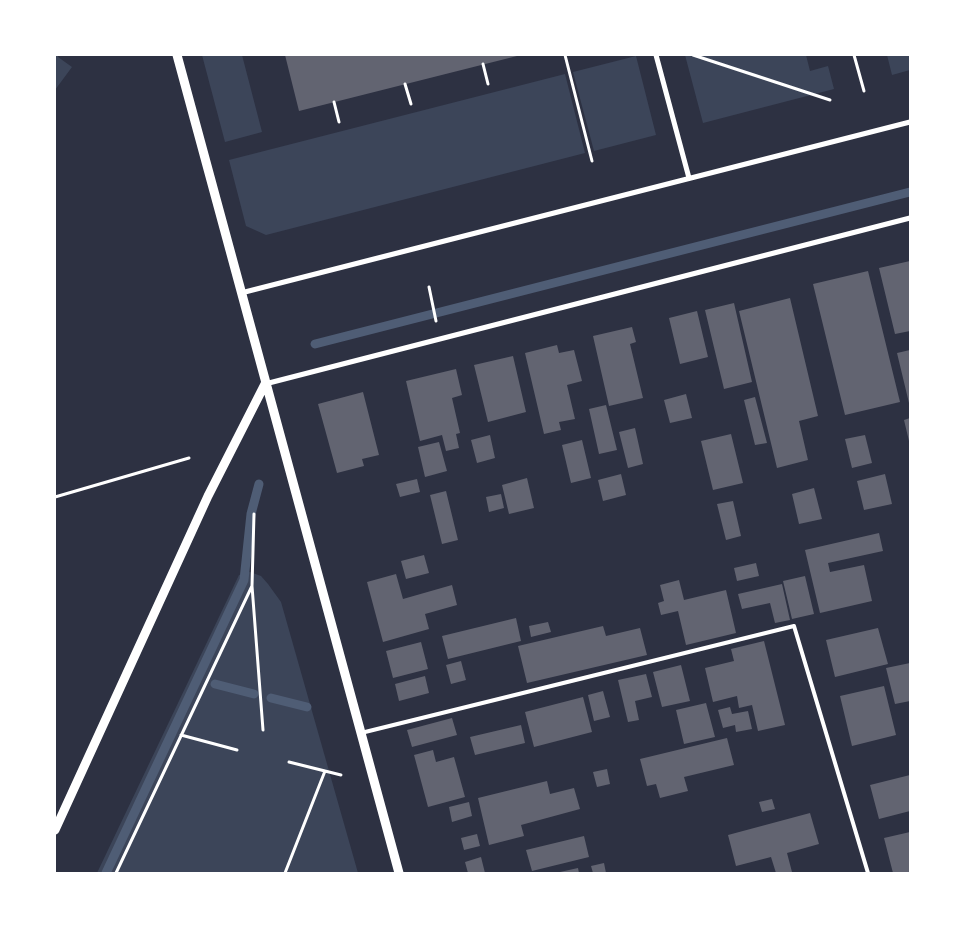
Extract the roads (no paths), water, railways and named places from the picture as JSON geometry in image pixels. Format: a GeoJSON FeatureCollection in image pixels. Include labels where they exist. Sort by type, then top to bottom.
{"type":"FeatureCollection","features":[{"type":"Feature","properties":{"kind":"street"},"geometry":{"type":"LineString","coordinates":[[177,55],[400,873]]}},
{"type":"Feature","properties":{"kind":"street"},"geometry":{"type":"LineString","coordinates":[[656,55],[689,178]]}},
{"type":"Feature","properties":{"kind":"street"},"geometry":{"type":"LineString","coordinates":[[241,293],[910,122]]}},
{"type":"Feature","properties":{"kind":"street"},"geometry":{"type":"LineString","coordinates":[[55,830],[208,496],[266,384],[910,218]]}},
{"type":"Feature","properties":{"kind":"lane"},"geometry":{"type":"LineString","coordinates":[[361,733],[794,626],[868,873]]}},
{"type":"Feature","properties":{"kind":"waterway"},"geometry":{"type":"LineString","coordinates":[[315,344],[910,192]]}},
{"type":"Feature","properties":{"kind":"waterway"},"geometry":{"type":"LineString","coordinates":[[106,873],[244,580],[251,514],[259,484]]}},
{"type":"Feature","properties":{"kind":"waterway"},"geometry":{"type":"LineString","coordinates":[[215,684],[254,694]]}},
{"type":"Feature","properties":{"kind":"waterway"},"geometry":{"type":"LineString","coordinates":[[271,698],[307,707]]}}]}
